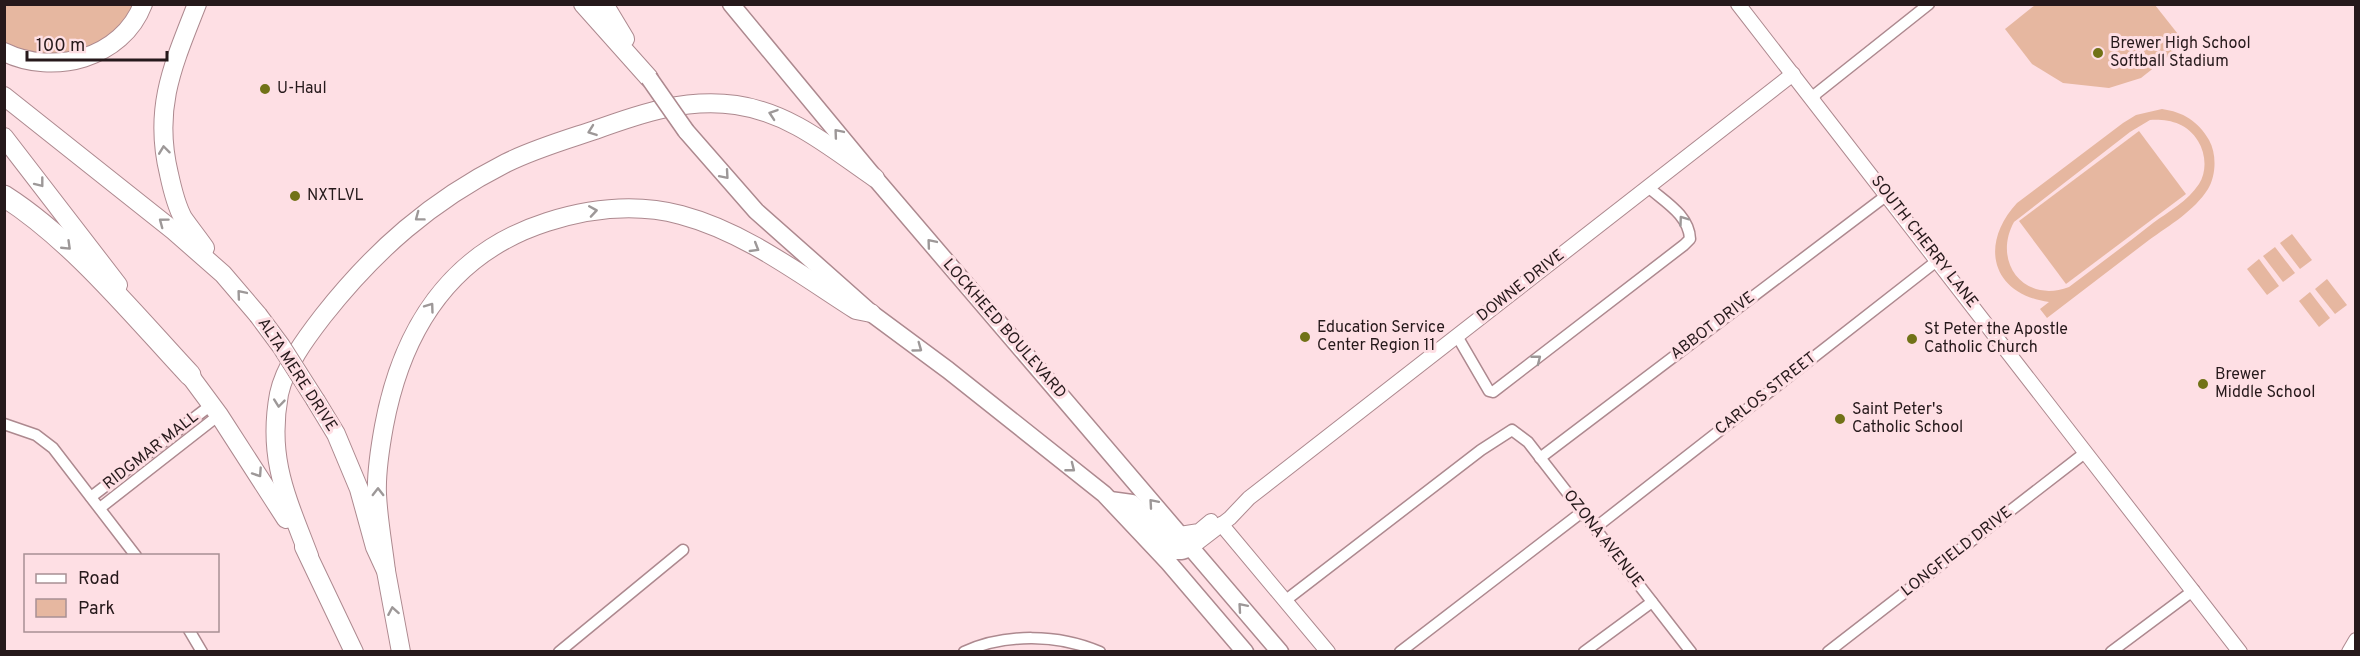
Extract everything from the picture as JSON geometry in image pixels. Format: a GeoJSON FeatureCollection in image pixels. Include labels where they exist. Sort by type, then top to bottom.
{"type":"FeatureCollection","features":[{"type":"Feature","properties":{"kind":"highway"},"geometry":{"type":"LineString","coordinates":[[4,196],[59,239],[81,260],[190,375]]}},
{"type":"Feature","properties":{"kind":"main road"},"geometry":{"type":"LineString","coordinates":[[4,52],[28,61],[56,64],[82,59],[96,54],[119,37],[143,4]]}},
{"type":"Feature","properties":{"kind":"main road"},"geometry":{"type":"LineString","coordinates":[[197,4],[169,80],[162,114],[164,154],[172,190],[182,216],[223,274]]}},
{"type":"Feature","properties":{"kind":"main road"},"geometry":{"type":"LineString","coordinates":[[583,4],[649,78]]}},
{"type":"Feature","properties":{"kind":"main road"},"geometry":{"type":"LineString","coordinates":[[604,4],[649,78],[687,131],[756,211],[870,314],[948,370],[1110,500],[1169,563],[1245,651]]}},
{"type":"Feature","properties":{"kind":"main road","name":"LOCKHEED BOULEVARD"},"geometry":{"type":"LineString","coordinates":[[731,4],[875,178],[1280,651]]}},
{"type":"Feature","properties":{"kind":"main road","name":"ALTA MERE DRIVE"},"geometry":{"type":"LineString","coordinates":[[4,96],[174,231],[223,274],[282,346],[336,434],[352,470],[375,547],[386,571],[401,651]]}},
{"type":"Feature","properties":{"kind":"main road"},"geometry":{"type":"LineString","coordinates":[[354,651],[309,556],[278,472],[274,445],[279,393],[287,372],[310,333],[365,265],[413,221],[450,195],[507,163],[648,112],[701,103],[738,105],[778,115],[875,178]]}},
{"type":"Feature","properties":{"kind":"main road"},"geometry":{"type":"LineString","coordinates":[[4,137],[190,375],[267,487],[309,556]]}},
{"type":"Feature","properties":{"kind":"main road"},"geometry":{"type":"LineString","coordinates":[[386,571],[377,492],[382,439],[391,393],[413,333],[429,307],[473,260],[495,244],[532,227],[595,210],[621,208],[671,213],[714,226],[739,238],[856,310],[870,314]]}},
{"type":"Feature","properties":{"kind":"main road"},"geometry":{"type":"LineString","coordinates":[[1110,500],[1132,503],[1176,551],[1191,548]]}},
{"type":"Feature","properties":{"kind":"street","name":"SOUTH CHERRY LANE"},"geometry":{"type":"LineString","coordinates":[[1738,4],[2240,651]]}},
{"type":"Feature","properties":{"kind":"street"},"geometry":{"type":"LineString","coordinates":[[1812,99],[1929,4]]}},
{"type":"Feature","properties":{"kind":"street","name":"DOWNE DRIVE"},"geometry":{"type":"LineString","coordinates":[[1191,548],[1249,498],[1793,74]]}},
{"type":"Feature","properties":{"kind":"street"},"geometry":{"type":"LineString","coordinates":[[1457,336],[1489,391],[1493,392],[1688,242],[1689,229],[1682,216],[1648,187]]}},
{"type":"Feature","properties":{"kind":"street","name":"ABBOT DRIVE"},"geometry":{"type":"LineString","coordinates":[[1540,458],[1887,195]]}},
{"type":"Feature","properties":{"kind":"street","name":"CARLOS STREET"},"geometry":{"type":"LineString","coordinates":[[1595,528],[1938,260]]}},
{"type":"Feature","properties":{"kind":"street","name":"RIDGMAR MALL"},"geometry":{"type":"LineString","coordinates":[[92,497],[215,410]]}},
{"type":"Feature","properties":{"kind":"street","name":"RIDGMAR MALL"},"geometry":{"type":"LineString","coordinates":[[100,508],[215,410]]}},
{"type":"Feature","properties":{"kind":"street"},"geometry":{"type":"LineString","coordinates":[[4,424],[26,430],[45,440],[135,554]]}},
{"type":"Feature","properties":{"kind":"street","name":"OZONA AVENUE"},"geometry":{"type":"LineString","coordinates":[[1286,600],[1481,450],[1512,430],[1528,442],[1691,651]]}},
{"type":"Feature","properties":{"kind":"street","name":"LONGFIELD DRIVE"},"geometry":{"type":"LineString","coordinates":[[1828,651],[2086,452]]}},
{"type":"Feature","properties":{"kind":"street","name":"DOWNE DRIVE"},"geometry":{"type":"LineString","coordinates":[[1180,534],[1199,531],[1224,512],[1249,498]]}},
{"type":"Feature","properties":{"kind":"street"},"geometry":{"type":"LineString","coordinates":[[1400,651],[1582,512]]}},
{"type":"Feature","properties":{"kind":"street"},"geometry":{"type":"LineString","coordinates":[[1221,524],[1328,651]]}},
{"type":"Feature","properties":{"kind":"street"},"geometry":{"type":"LineString","coordinates":[[559,651],[683,550]]}},
{"type":"Feature","properties":{"kind":"street"},"geometry":{"type":"LineString","coordinates":[[2111,651],[2194,590]]}},
{"type":"Feature","properties":{"kind":"street"},"geometry":{"type":"LineString","coordinates":[[1584,651],[1652,602]]}},
{"type":"Feature","properties":{"kind":"street"},"geometry":{"type":"LineString","coordinates":[[190,632],[202,651]]}},
{"type":"Feature","properties":{"kind":"street"},"geometry":{"type":"LineString","coordinates":[[964,651],[1006,640],[1032,638],[1063,641],[1100,651]]}},
{"type":"Feature","properties":{"kind":"street"},"geometry":{"type":"LineString","coordinates":[[2349,651],[2355,640]]}},
{"type":"Feature","properties":{"kind":"green space"},"geometry":{"type":"Polygon","coordinates":[[[4,5],[138,5],[111,38],[59,59],[25,56],[5,44],[4,5]]]}},
{"type":"Feature","properties":{"kind":"green space","name":"Brewer High School Softball Stadium"},"geometry":{"type":"Polygon","coordinates":[[[2035,5],[2155,5],[2185,43],[2141,78],[2109,88],[2063,83],[2032,64],[2005,29],[2035,5]]]}},
{"type":"Feature","properties":{"kind":"green space"},"geometry":{"type":"Polygon","coordinates":[[[2162,109],[2177,112],[2195,123],[2205,133],[2212,146],[2214,165],[2211,184],[2196,204],[2181,217],[2047,318],[2040,309],[2049,302],[2029,297],[2014,289],[2003,278],[1997,265],[1995,250],[2005,219],[2017,203],[2136,115],[2162,109]],[[2150,120],[2130,132],[2014,222],[2008,237],[2007,251],[2010,265],[2016,276],[2038,290],[2053,291],[2069,287],[2189,196],[2202,179],[2204,157],[2201,146],[2194,135],[2183,126],[2171,121],[2150,120]]]}},
{"type":"Feature","properties":{"kind":"green space"},"geometry":{"type":"Polygon","coordinates":[[[2139,131],[2186,194],[2066,284],[2019,221],[2139,131]]]}},
{"type":"Feature","properties":{"kind":"green space"},"geometry":{"type":"Polygon","coordinates":[[[2292,234],[2312,260],[2300,269],[2280,243],[2292,234]]]}},
{"type":"Feature","properties":{"kind":"green space"},"geometry":{"type":"Polygon","coordinates":[[[2275,247],[2295,273],[2283,282],[2263,256],[2275,247]]]}},
{"type":"Feature","properties":{"kind":"green space"},"geometry":{"type":"Polygon","coordinates":[[[2259,259],[2279,286],[2267,295],[2247,269],[2259,259]]]}},
{"type":"Feature","properties":{"kind":"green space"},"geometry":{"type":"Polygon","coordinates":[[[2327,279],[2347,305],[2335,314],[2315,289],[2327,279]]]}},
{"type":"Feature","properties":{"kind":"green space"},"geometry":{"type":"Polygon","coordinates":[[[2310,292],[2330,318],[2319,327],[2299,301],[2310,292]]]}},
{"type":"Feature","properties":{"kind":"place","name":"Brewer High School Softball Stadium"},"geometry":{"type":"Point","coordinates":[2098,53]}},
{"type":"Feature","properties":{"kind":"place","name":"U-Haul"},"geometry":{"type":"Point","coordinates":[265,89]}},
{"type":"Feature","properties":{"kind":"place","name":"NXTLVL"},"geometry":{"type":"Point","coordinates":[295,196]}},
{"type":"Feature","properties":{"kind":"place","name":"Education Service Center Region 11"},"geometry":{"type":"Point","coordinates":[1305,337]}},
{"type":"Feature","properties":{"kind":"place","name":"St Peter the Apostle Catholic Church"},"geometry":{"type":"Point","coordinates":[1912,339]}},
{"type":"Feature","properties":{"kind":"place","name":"Brewer Middle School"},"geometry":{"type":"Point","coordinates":[2203,384]}},
{"type":"Feature","properties":{"kind":"place","name":"Saint Peter's Catholic School"},"geometry":{"type":"Point","coordinates":[1840,419]}}]}
